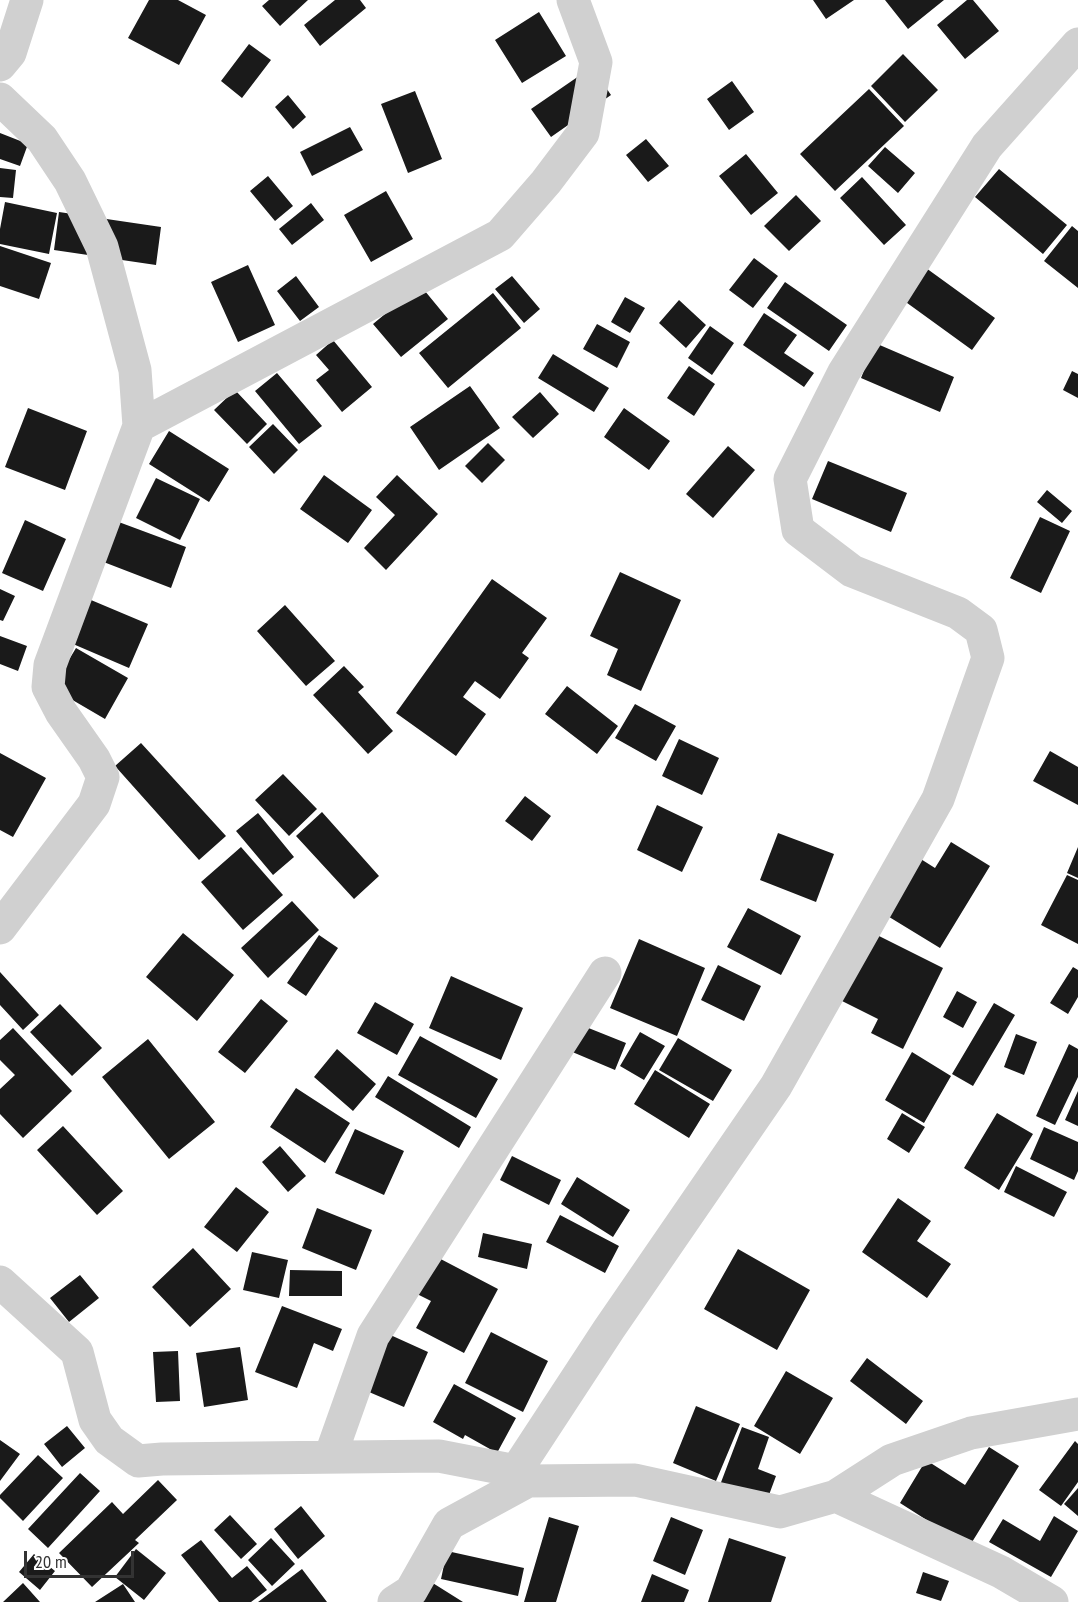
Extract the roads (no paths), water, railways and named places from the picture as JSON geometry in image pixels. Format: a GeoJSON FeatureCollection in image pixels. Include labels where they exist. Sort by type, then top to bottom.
{"type":"FeatureCollection","features":[{"type":"Feature","properties":{"kind":"street"},"geometry":{"type":"LineString","coordinates":[[0,64],[10,53],[27,0]]}},
{"type":"Feature","properties":{"kind":"street"},"geometry":{"type":"LineString","coordinates":[[139,426],[500,235],[546,182],[583,134],[596,62],[573,0]]}},
{"type":"Feature","properties":{"kind":"street"},"geometry":{"type":"LineString","coordinates":[[394,1602],[411,1591],[449,1524],[522,1476],[609,1329],[776,1086],[938,799],[988,658],[981,630],[958,613],[852,571],[798,530],[790,480],[843,372],[987,146],[1078,44]]}},
{"type":"Feature","properties":{"kind":"street"},"geometry":{"type":"LineString","coordinates":[[0,99],[42,139],[70,181],[102,247],[135,370],[139,426],[50,665],[48,687],[61,712],[94,759],[103,777],[94,804],[0,928]]}},
{"type":"Feature","properties":{"kind":"street"},"geometry":{"type":"LineString","coordinates":[[330,1457],[373,1336],[605,973]]}},
{"type":"Feature","properties":{"kind":"street"},"geometry":{"type":"LineString","coordinates":[[0,1282],[77,1352],[95,1420],[109,1440],[138,1461],[439,1456],[522,1476],[635,1480],[780,1512],[836,1496],[892,1460],[971,1433],[1078,1414]]}},
{"type":"Feature","properties":{"kind":"street"},"geometry":{"type":"LineString","coordinates":[[836,1496],[1001,1572],[1052,1602]]}}]}
